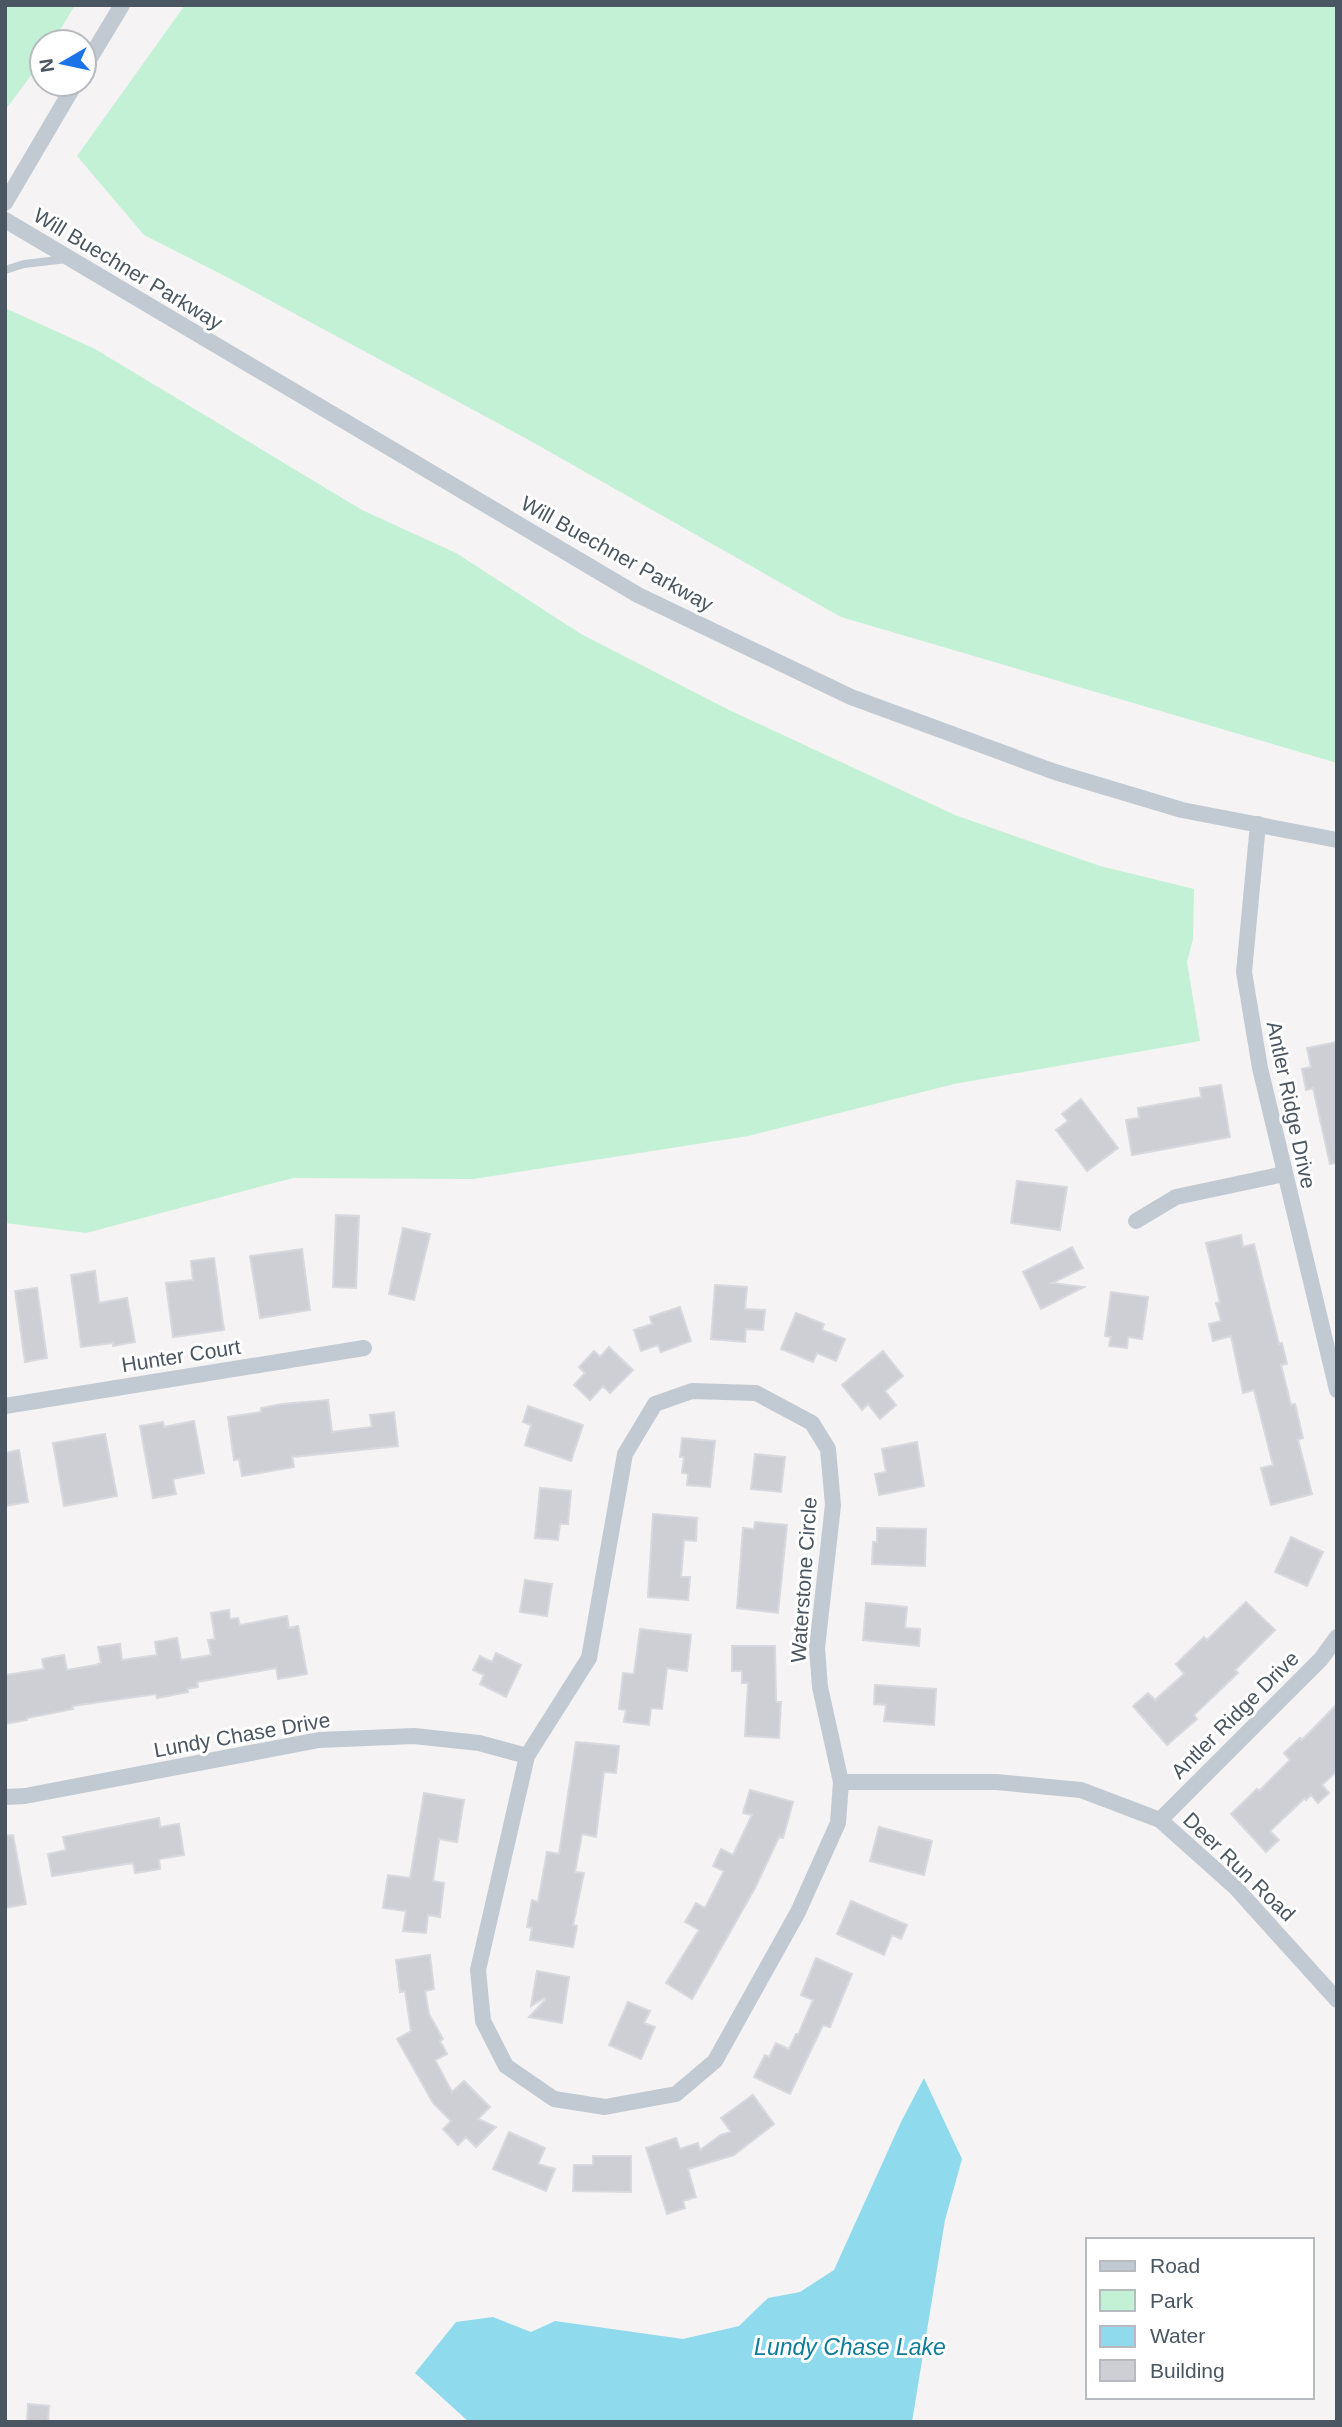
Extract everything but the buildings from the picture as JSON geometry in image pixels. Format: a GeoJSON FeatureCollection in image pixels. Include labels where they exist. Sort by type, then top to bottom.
{"type":"FeatureCollection","features":[{"type":"Feature","properties":{"kind":"street"},"geometry":{"type":"LineString","coordinates":[[98,45],[122,5]]}},
{"type":"Feature","properties":{"kind":"street"},"geometry":{"type":"LineString","coordinates":[[5,204],[67,98]]}},
{"type":"Feature","properties":{"kind":"street","name":"Will Buechner Parkway"},"geometry":{"type":"LineString","coordinates":[[5,220],[638,595],[850,697],[1055,772],[1182,810],[1337,840]]}},
{"type":"Feature","properties":{"kind":"street","name":"Antler Ridge Drive"},"geometry":{"type":"LineString","coordinates":[[1258,824],[1244,972],[1260,1068],[1337,1390]]}},
{"type":"Feature","properties":{"kind":"street"},"geometry":{"type":"LineString","coordinates":[[1136,1221],[1176,1197],[1284,1174]]}},
{"type":"Feature","properties":{"kind":"street","name":"Hunter Court"},"geometry":{"type":"LineString","coordinates":[[5,1406],[364,1348]]}},
{"type":"Feature","properties":{"kind":"street","name":"Waterstone Circle"},"geometry":{"type":"LineString","coordinates":[[692,1391],[756,1393],[812,1423],[828,1449],[833,1505],[817,1648],[820,1687],[841,1782],[838,1822],[813,1879],[798,1912],[715,2061],[676,2094],[605,2106],[554,2099],[506,2066],[483,2021],[478,1970],[527,1756],[589,1658],[625,1454],[655,1404],[692,1391]]}},
{"type":"Feature","properties":{"kind":"street","name":"Antler Ridge Drive"},"geometry":{"type":"LineString","coordinates":[[1160,1820],[1321,1659],[1337,1637]]}},
{"type":"Feature","properties":{"kind":"street","name":"Lundy Chase Drive"},"geometry":{"type":"LineString","coordinates":[[5,1797],[25,1796],[319,1740],[414,1736],[479,1743],[527,1756]]}},
{"type":"Feature","properties":{"kind":"street","name":"Deer Run Road"},"geometry":{"type":"LineString","coordinates":[[841,1782],[996,1782],[1081,1790],[1160,1820],[1235,1886],[1337,2000]]}},
{"type":"Feature","properties":{"kind":"lane"},"geometry":{"type":"LineString","coordinates":[[5,270],[24,264],[69,259]]}},
{"type":"Feature","properties":{"kind":"green space"},"geometry":{"type":"Polygon","coordinates":[[[5,5],[75,5],[61,28],[28,28],[28,80],[5,110],[5,5]]]}},
{"type":"Feature","properties":{"kind":"green space"},"geometry":{"type":"Polygon","coordinates":[[[185,5],[1337,5],[1337,763],[841,617],[527,439],[144,235],[77,156],[185,5]]]}},
{"type":"Feature","properties":{"kind":"green space"},"geometry":{"type":"Polygon","coordinates":[[[5,308],[95,349],[362,510],[456,553],[581,634],[729,710],[955,815],[1100,866],[1194,889],[1193,939],[1187,962],[1200,1041],[954,1084],[748,1136],[473,1179],[293,1178],[86,1233],[5,1223],[5,308]]]}},
{"type":"Feature","properties":{"kind":"water","name":"Lundy Chase Lake"},"geometry":{"type":"Polygon","coordinates":[[[924,2078],[962,2159],[945,2220],[912,2422],[469,2422],[415,2373],[456,2322],[493,2317],[531,2332],[555,2321],[683,2339],[739,2326],[768,2298],[800,2292],[834,2270],[901,2122],[924,2078]]]}}]}
